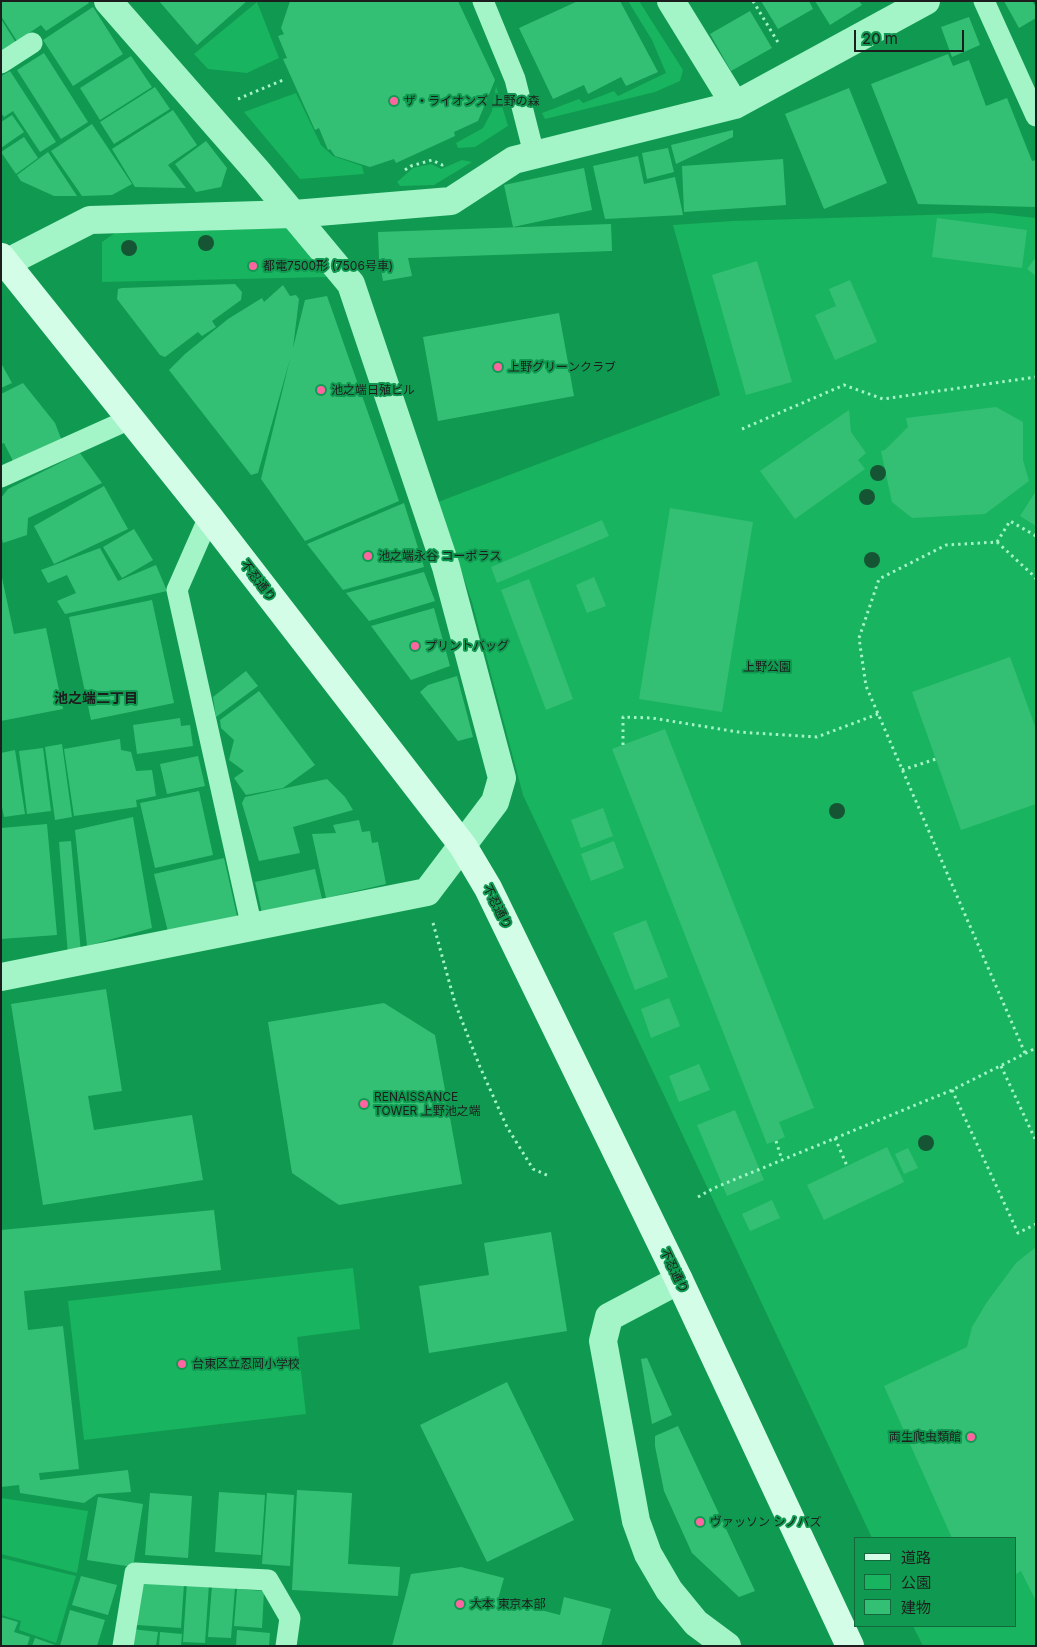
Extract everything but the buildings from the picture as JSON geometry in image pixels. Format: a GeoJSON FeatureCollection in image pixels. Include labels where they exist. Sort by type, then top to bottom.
{"type":"FeatureCollection","features":[{"type":"Feature","properties":{"kind":"main road","name":"不忍通り"},"geometry":{"type":"LineString","coordinates":[[4,260],[209,518],[463,846],[488,888],[679,1280],[850,1646]]}},
{"type":"Feature","properties":{"kind":"street"},"geometry":{"type":"LineString","coordinates":[[1,978],[428,892],[495,802],[502,778],[446,567],[351,284],[294,214],[108,1]]}},
{"type":"Feature","properties":{"kind":"street"},"geometry":{"type":"LineString","coordinates":[[671,1],[735,105]]}},
{"type":"Feature","properties":{"kind":"street"},"geometry":{"type":"LineString","coordinates":[[4,260],[90,220],[294,214],[451,201],[514,160],[735,105],[923,2]]}},
{"type":"Feature","properties":{"kind":"street"},"geometry":{"type":"LineString","coordinates":[[679,1280],[608,1317],[603,1341],[636,1521],[648,1554],[669,1590],[696,1623],[727,1646]]}},
{"type":"Feature","properties":{"kind":"lane"},"geometry":{"type":"LineString","coordinates":[[483,1],[515,79],[534,154]]}},
{"type":"Feature","properties":{"kind":"lane"},"geometry":{"type":"LineString","coordinates":[[984,1],[1036,116]]}},
{"type":"Feature","properties":{"kind":"lane"},"geometry":{"type":"LineString","coordinates":[[1,63],[32,43]]}},
{"type":"Feature","properties":{"kind":"lane"},"geometry":{"type":"LineString","coordinates":[[1,477],[130,419]]}},
{"type":"Feature","properties":{"kind":"lane"},"geometry":{"type":"LineString","coordinates":[[209,518],[177,590],[252,928]]}},
{"type":"Feature","properties":{"kind":"lane"},"geometry":{"type":"LineString","coordinates":[[123,1646],[135,1572],[268,1580],[290,1618],[286,1646]]}},
{"type":"Feature","properties":{"kind":"path"},"geometry":{"type":"LineString","coordinates":[[752,1],[796,73]]}},
{"type":"Feature","properties":{"kind":"path"},"geometry":{"type":"LineString","coordinates":[[233,101],[283,80]]}},
{"type":"Feature","properties":{"kind":"path"},"geometry":{"type":"LineString","coordinates":[[742,429],[844,385],[883,399],[1036,377]]}},
{"type":"Feature","properties":{"kind":"path"},"geometry":{"type":"LineString","coordinates":[[997,542],[1010,521],[1036,536]]}},
{"type":"Feature","properties":{"kind":"path"},"geometry":{"type":"LineString","coordinates":[[1026,1053],[866,686],[859,638],[880,579],[946,545],[997,542],[1036,580]]}},
{"type":"Feature","properties":{"kind":"path"},"geometry":{"type":"LineString","coordinates":[[623,745],[622,717],[652,718],[738,732],[817,737],[878,714]]}},
{"type":"Feature","properties":{"kind":"path"},"geometry":{"type":"LineString","coordinates":[[902,770],[936,759]]}},
{"type":"Feature","properties":{"kind":"path"},"geometry":{"type":"LineString","coordinates":[[430,914],[455,1003],[480,1067],[507,1127],[533,1169],[549,1176]]}},
{"type":"Feature","properties":{"kind":"path"},"geometry":{"type":"LineString","coordinates":[[698,1198],[714,1188],[952,1090],[1036,1048]]}},
{"type":"Feature","properties":{"kind":"path"},"geometry":{"type":"LineString","coordinates":[[1001,1066],[1036,1141]]}},
{"type":"Feature","properties":{"kind":"path"},"geometry":{"type":"LineString","coordinates":[[952,1090],[1018,1232],[1036,1224]]}},
{"type":"Feature","properties":{"kind":"path"},"geometry":{"type":"LineString","coordinates":[[835,1138],[847,1166]]}},
{"type":"Feature","properties":{"kind":"path"},"geometry":{"type":"LineString","coordinates":[[776,1142],[782,1160]]}},
{"type":"Feature","properties":{"kind":"green space"},"geometry":{"type":"Polygon","coordinates":[[[628,1],[639,1],[683,70],[680,81],[655,92],[545,119],[542,113],[579,99],[583,103],[614,91],[618,96],[666,73],[652,40],[628,1]]]}},
{"type":"Feature","properties":{"kind":"green space"},"geometry":{"type":"Polygon","coordinates":[[[257,2],[279,58],[247,73],[208,69],[194,54],[257,2]]]}},
{"type":"Feature","properties":{"kind":"green space"},"geometry":{"type":"Polygon","coordinates":[[[496,86],[508,126],[475,147],[458,148],[456,143],[483,128],[492,111],[496,86]]]}},
{"type":"Feature","properties":{"kind":"green space"},"geometry":{"type":"Polygon","coordinates":[[[296,93],[321,145],[333,156],[362,166],[364,174],[300,179],[244,112],[296,93]]]}},
{"type":"Feature","properties":{"kind":"green space"},"geometry":{"type":"Polygon","coordinates":[[[462,160],[472,162],[434,185],[400,186],[397,182],[413,168],[431,164],[441,169],[462,160]]]}},
{"type":"Feature","properties":{"kind":"green space","name":"上野公園"},"geometry":{"type":"Polygon","coordinates":[[[991,213],[1036,218],[1036,1646],[923,1646],[914,1627],[1017,1627],[1017,1537],[872,1537],[523,795],[472,602],[438,502],[720,395],[673,225],[733,221],[991,213]]]}},
{"type":"Feature","properties":{"kind":"green space"},"geometry":{"type":"Polygon","coordinates":[[[287,228],[323,267],[329,277],[102,282],[102,242],[115,233],[287,228]]]}},
{"type":"Feature","properties":{"kind":"green space"},"geometry":{"type":"Polygon","coordinates":[[[353,1268],[360,1329],[297,1337],[306,1414],[84,1440],[68,1301],[353,1268]]]}},
{"type":"Feature","properties":{"kind":"green space"},"geometry":{"type":"Polygon","coordinates":[[[1,1498],[88,1511],[77,1573],[1,1554],[1,1498]]]}},
{"type":"Feature","properties":{"kind":"green space"},"geometry":{"type":"Polygon","coordinates":[[[1,1558],[76,1576],[56,1643],[19,1630],[21,1621],[1,1615],[1,1558]]]}},
{"type":"Feature","properties":{"kind":"place","name":"ザ・ライオンズ 上野の森"},"geometry":{"type":"Point","coordinates":[394,101]}},
{"type":"Feature","properties":{"kind":"place","name":"都電7500形 (7506号車)"},"geometry":{"type":"Point","coordinates":[253,266]}},
{"type":"Feature","properties":{"kind":"place","name":"上野グリーンクラブ"},"geometry":{"type":"Point","coordinates":[498,367]}},
{"type":"Feature","properties":{"kind":"place","name":"池之端日殖ビル"},"geometry":{"type":"Point","coordinates":[321,390]}},
{"type":"Feature","properties":{"kind":"place","name":"池之端永谷 コーポラス"},"geometry":{"type":"Point","coordinates":[368,556]}},
{"type":"Feature","properties":{"kind":"place","name":"プリントバッグ"},"geometry":{"type":"Point","coordinates":[415,646]}},
{"type":"Feature","properties":{"kind":"place","name":"RENAISSANCE TOWER 上野池之端"},"geometry":{"type":"Point","coordinates":[364,1104]}},
{"type":"Feature","properties":{"kind":"place","name":"台東区立忍岡小学校"},"geometry":{"type":"Point","coordinates":[182,1364]}},
{"type":"Feature","properties":{"kind":"place","name":"両生爬虫類館"},"geometry":{"type":"Point","coordinates":[971,1437]}},
{"type":"Feature","properties":{"kind":"place","name":"ヴァッソン シノバズ"},"geometry":{"type":"Point","coordinates":[700,1522]}},
{"type":"Feature","properties":{"kind":"place","name":"大本 東京本部"},"geometry":{"type":"Point","coordinates":[460,1604]}},
{"type":"Feature","properties":{"kind":"district","name":"池之端二丁目"},"geometry":{"type":"Point","coordinates":[96,699]}}]}
